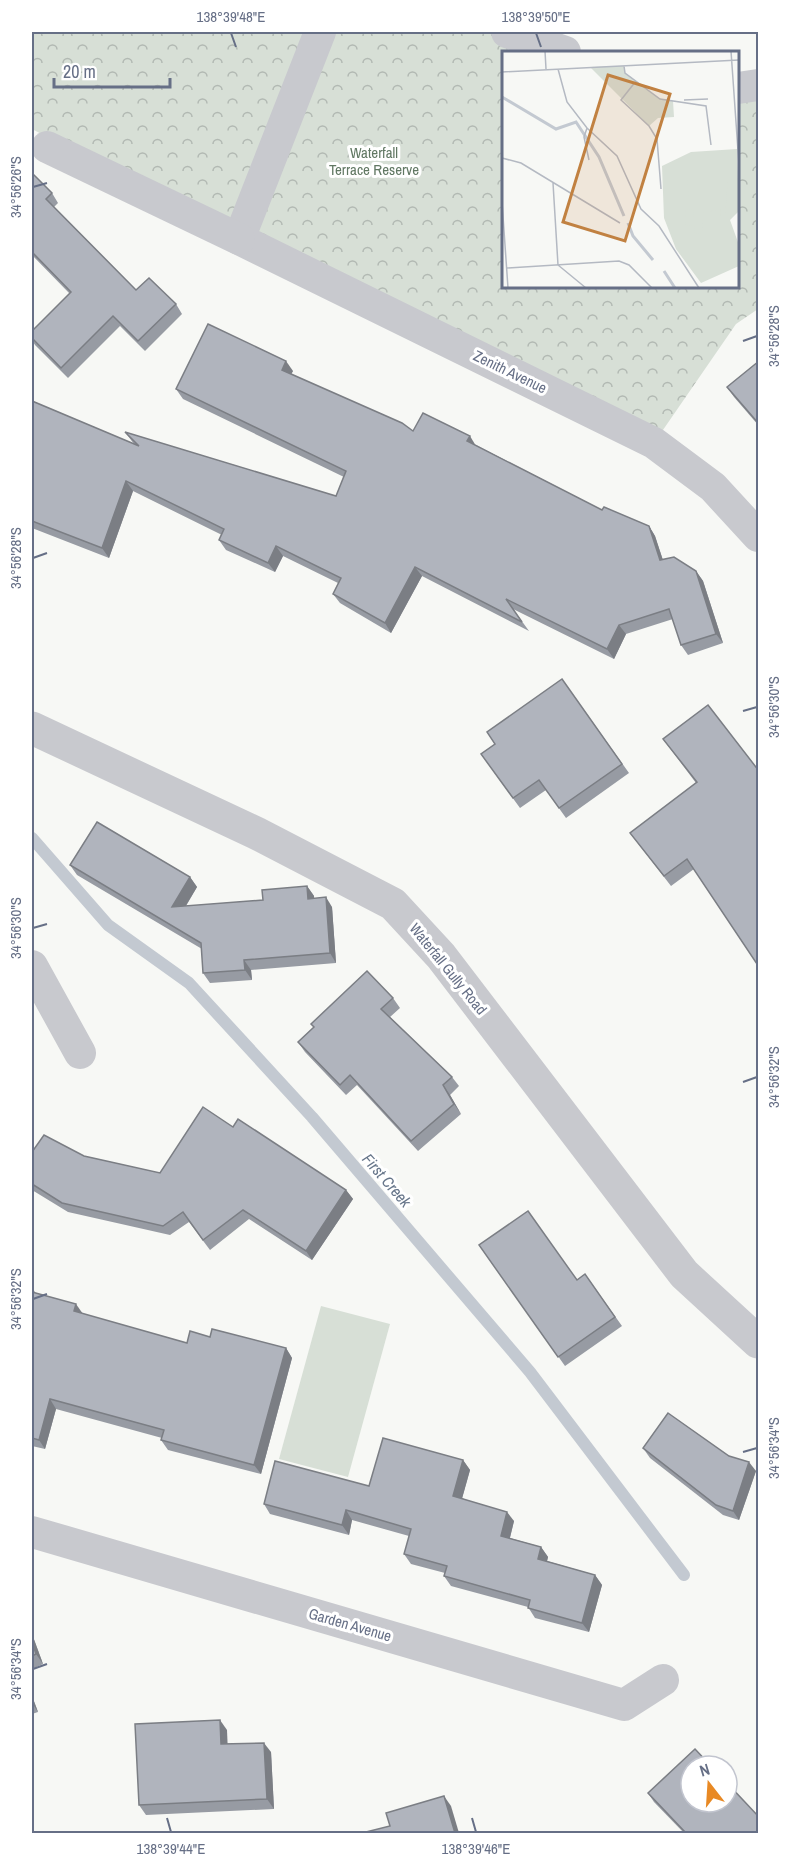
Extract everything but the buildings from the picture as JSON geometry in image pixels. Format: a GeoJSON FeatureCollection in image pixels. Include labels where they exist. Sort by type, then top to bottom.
{"type":"FeatureCollection","features":[{"type":"Feature","properties":{"kind":"street"},"geometry":{"type":"LineString","coordinates":[[239,239],[320,32]]}},
{"type":"Feature","properties":{"kind":"street"},"geometry":{"type":"LineString","coordinates":[[507,32],[562,51]]}},
{"type":"Feature","properties":{"kind":"street"},"geometry":{"type":"LineString","coordinates":[[739,88],[759,85]]}},
{"type":"Feature","properties":{"kind":"street","name":"Zenith Avenue"},"geometry":{"type":"LineString","coordinates":[[47,147],[654,443],[713,487],[759,536]]}},
{"type":"Feature","properties":{"kind":"street","name":"Waterfall Gully Road"},"geometry":{"type":"LineString","coordinates":[[32,728],[256,833],[393,904],[441,956],[684,1274],[759,1342]]}},
{"type":"Feature","properties":{"kind":"street"},"geometry":{"type":"LineString","coordinates":[[32,966],[80,1053]]}},
{"type":"Feature","properties":{"kind":"street","name":"Garden Avenue"},"geometry":{"type":"LineString","coordinates":[[32,1532],[624,1705],[663,1680]]}},
{"type":"Feature","properties":{"kind":"green space","name":"Waterfall Terrace Reserve"},"geometry":{"type":"Polygon","coordinates":[[[32,32],[507,32],[562,51],[502,51],[502,288],[739,288],[739,88],[758,85],[758,309],[736,324],[654,443],[239,239],[32,129],[32,32]]]}},
{"type":"Feature","properties":{"kind":"green space"},"geometry":{"type":"Polygon","coordinates":[[[321,1306],[390,1324],[348,1477],[279,1459],[321,1306]]]}},
{"type":"Feature","properties":{"kind":"waterway","name":"First Creek"},"geometry":{"type":"LineString","coordinates":[[32,838],[108,925],[189,983],[312,1117],[530,1372],[684,1575]]}}]}
